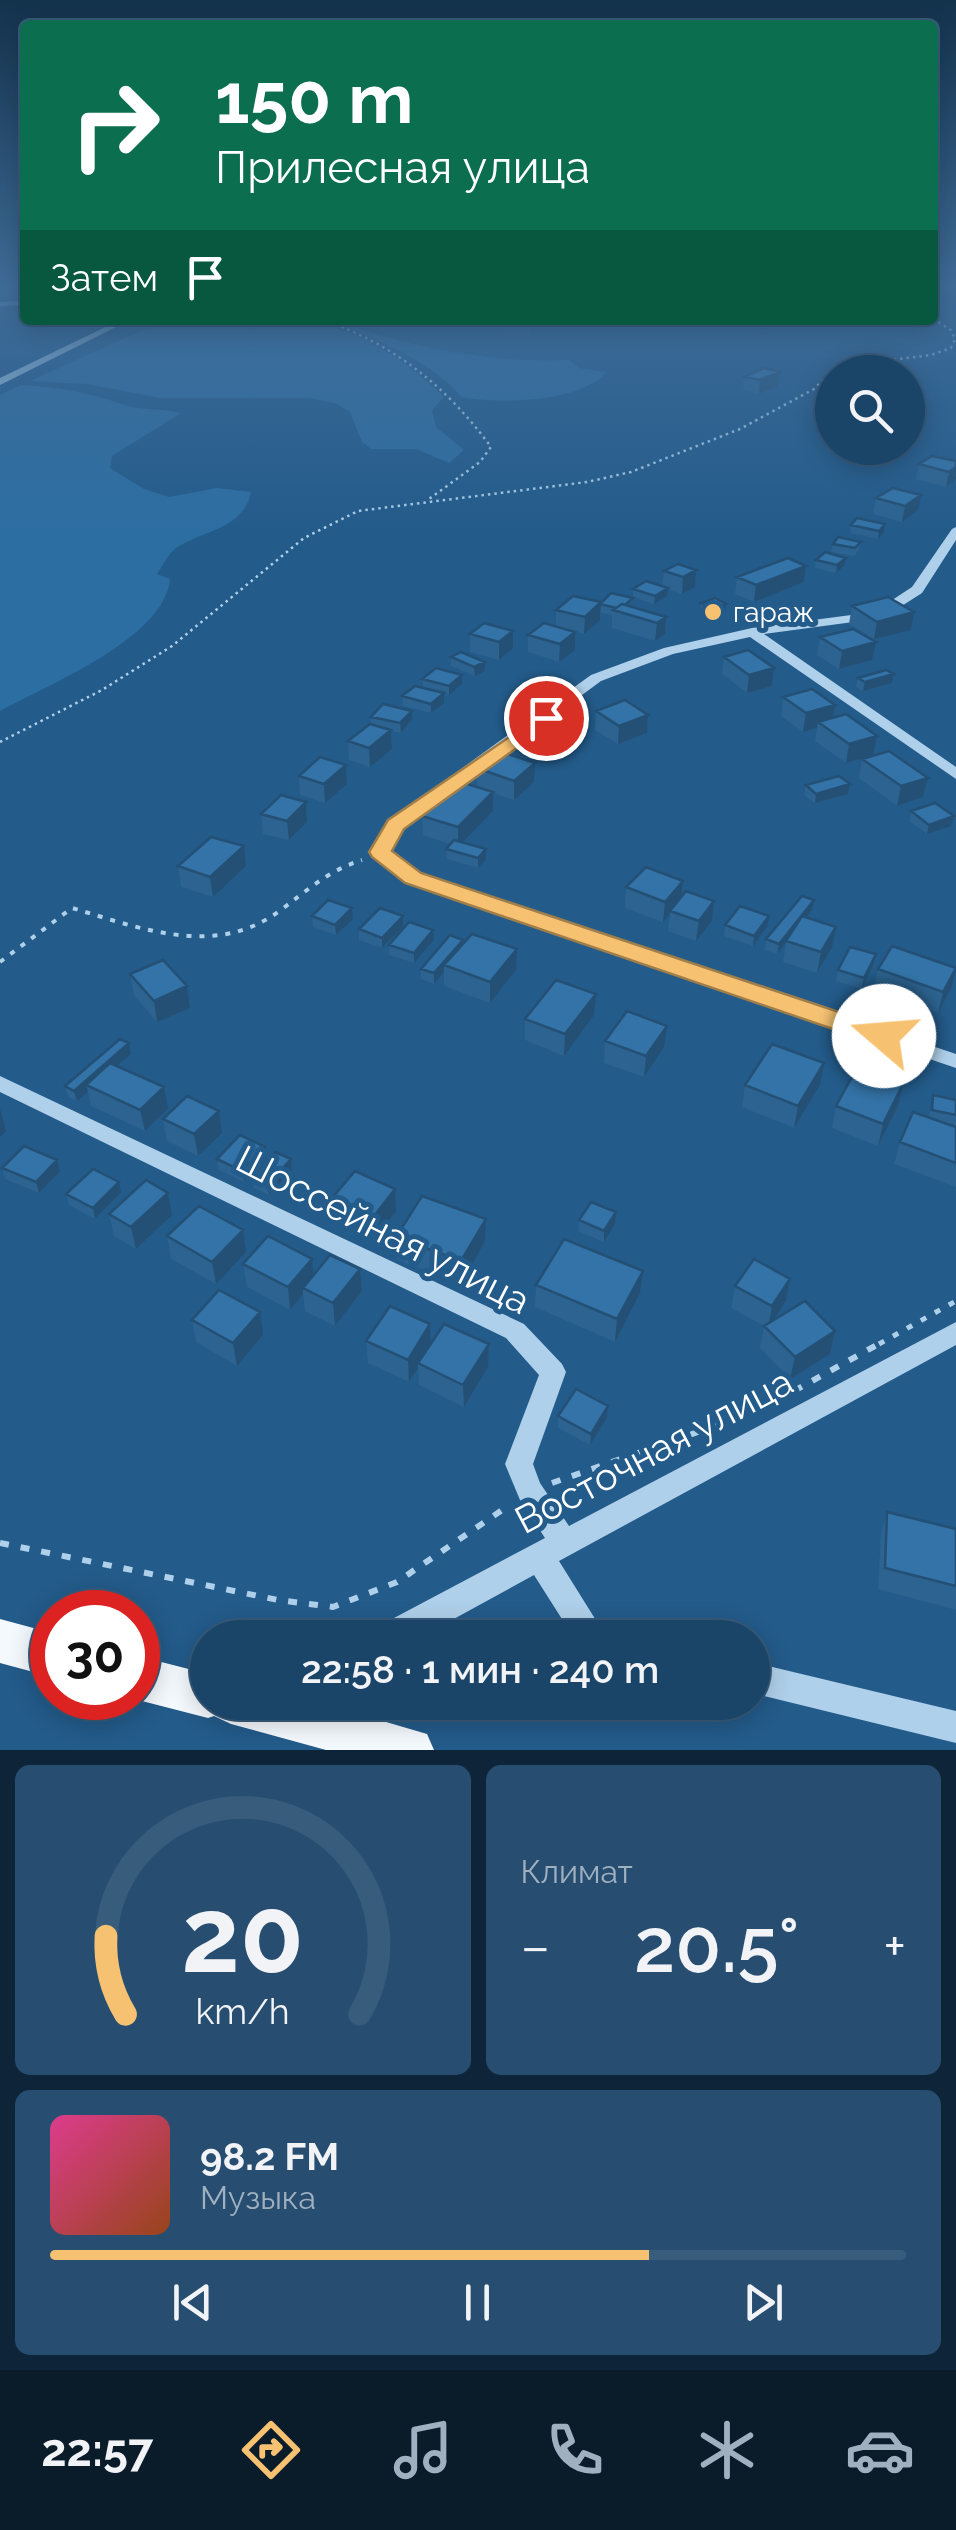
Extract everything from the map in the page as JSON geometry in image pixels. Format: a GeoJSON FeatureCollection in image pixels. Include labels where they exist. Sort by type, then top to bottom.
{"type":"FeatureCollection","features":[{"type":"Feature","properties":{"kind":"main road"},"geometry":{"type":"LineString","coordinates":[[0,1641],[30,1649]]}},
{"type":"Feature","properties":{"kind":"main road"},"geometry":{"type":"LineString","coordinates":[[160,1684],[190,1691]]}},
{"type":"Feature","properties":{"kind":"main road"},"geometry":{"type":"LineString","coordinates":[[333,1720],[411,1750]]}},
{"type":"Feature","properties":{"kind":"street"},"geometry":{"type":"LineString","coordinates":[[0,382],[27,369]]}},
{"type":"Feature","properties":{"kind":"street"},"geometry":{"type":"LineString","coordinates":[[956,532],[950,550],[917,590],[878,615],[752,632],[669,651],[596,678],[395,825],[380,852],[413,878],[956,1061]]}},
{"type":"Feature","properties":{"kind":"street"},"geometry":{"type":"LineString","coordinates":[[752,632],[956,774]]}},
{"type":"Feature","properties":{"kind":"street","name":"Шоссейная улица"},"geometry":{"type":"LineString","coordinates":[[0,1082],[515,1331],[553,1372],[519,1464],[584,1620]]}},
{"type":"Feature","properties":{"kind":"street","name":"Восточная улица"},"geometry":{"type":"LineString","coordinates":[[422,1620],[956,1333]]}},
{"type":"Feature","properties":{"kind":"street"},"geometry":{"type":"LineString","coordinates":[[770,1682],[956,1728]]}},
{"type":"Feature","properties":{"kind":"path"},"geometry":{"type":"LineString","coordinates":[[417,369],[460,405],[491,447],[486,458],[442,482],[429,499]]}},
{"type":"Feature","properties":{"kind":"path"},"geometry":{"type":"LineString","coordinates":[[0,742],[102,690],[172,646],[304,538],[358,511],[570,484],[631,472],[740,429],[814,389],[834,369]]}},
{"type":"Feature","properties":{"kind":"path"},"geometry":{"type":"LineString","coordinates":[[0,962],[72,908],[156,934],[197,940],[228,936],[272,916],[328,872],[380,852]]}},
{"type":"Feature","properties":{"kind":"path"},"geometry":{"type":"LineString","coordinates":[[792,1392],[956,1301]]}},
{"type":"Feature","properties":{"kind":"path"},"geometry":{"type":"LineString","coordinates":[[0,1543],[278,1600],[333,1607],[397,1582],[530,1491],[760,1411]]}},
{"type":"Feature","properties":{"kind":"shaded area"},"geometry":{"type":"Polygon","coordinates":[[[57,369],[411,369],[444,397],[432,410],[436,427],[464,450],[449,463],[416,449],[371,449],[362,442],[350,412],[335,403],[308,398],[160,398],[87,384],[30,381],[57,369]]]}},
{"type":"Feature","properties":{"kind":"shaded area"},"geometry":{"type":"Polygon","coordinates":[[[428,369],[606,372],[578,390],[517,400],[461,397],[428,369]]]}},
{"type":"Feature","properties":{"kind":"shaded area"},"geometry":{"type":"Polygon","coordinates":[[[21,385],[74,391],[131,407],[181,413],[112,456],[110,468],[144,489],[169,497],[217,488],[251,492],[247,504],[231,521],[170,553],[157,574],[170,579],[163,601],[127,640],[0,711],[0,395],[21,385]]]}},
{"type":"Feature","properties":{"kind":"building"},"geometry":{"type":"Polygon","coordinates":[[[763,369],[780,372],[760,380],[744,377],[763,369]]]}},
{"type":"Feature","properties":{"kind":"building"},"geometry":{"type":"Polygon","coordinates":[[[932,456],[956,461],[956,467],[949,472],[923,465],[932,456]]]}},
{"type":"Feature","properties":{"kind":"building"},"geometry":{"type":"Polygon","coordinates":[[[893,488],[921,495],[905,506],[876,498],[893,488]]]}},
{"type":"Feature","properties":{"kind":"building"},"geometry":{"type":"Polygon","coordinates":[[[857,518],[885,524],[879,531],[851,525],[857,518]]]}},
{"type":"Feature","properties":{"kind":"building"},"geometry":{"type":"Polygon","coordinates":[[[838,537],[861,542],[855,548],[833,544],[838,537]]]}},
{"type":"Feature","properties":{"kind":"building"},"geometry":{"type":"Polygon","coordinates":[[[825,552],[846,558],[837,565],[816,560],[825,552]]]}},
{"type":"Feature","properties":{"kind":"building"},"geometry":{"type":"Polygon","coordinates":[[[788,558],[806,566],[756,585],[737,577],[788,558]]]}},
{"type":"Feature","properties":{"kind":"building"},"geometry":{"type":"Polygon","coordinates":[[[678,564],[696,570],[683,577],[664,571],[678,564]]]}},
{"type":"Feature","properties":{"kind":"building"},"geometry":{"type":"Polygon","coordinates":[[[646,581],[668,588],[655,596],[633,589],[646,581]]]}},
{"type":"Feature","properties":{"kind":"building"},"geometry":{"type":"Polygon","coordinates":[[[611,593],[633,598],[616,608],[600,604],[611,593]]]}},
{"type":"Feature","properties":{"kind":"building"},"geometry":{"type":"Polygon","coordinates":[[[573,596],[601,602],[585,617],[556,610],[573,596]]]}},
{"type":"Feature","properties":{"kind":"building"},"geometry":{"type":"Polygon","coordinates":[[[888,597],[914,612],[877,622],[852,606],[888,597]]]}},
{"type":"Feature","properties":{"kind":"building"},"geometry":{"type":"Polygon","coordinates":[[[715,598],[726,604],[712,608],[701,603],[715,598]]]}},
{"type":"Feature","properties":{"kind":"building"},"geometry":{"type":"Polygon","coordinates":[[[622,604],[666,617],[657,623],[613,610],[622,604]]]}},
{"type":"Feature","properties":{"kind":"building"},"geometry":{"type":"Polygon","coordinates":[[[484,623],[513,631],[499,642],[470,634],[484,623]]]}},
{"type":"Feature","properties":{"kind":"building"},"geometry":{"type":"Polygon","coordinates":[[[544,623],[575,632],[560,644],[528,635],[544,623]]]}},
{"type":"Feature","properties":{"kind":"building"},"geometry":{"type":"Polygon","coordinates":[[[853,629],[876,642],[842,651],[820,637],[853,629]]]}},
{"type":"Feature","properties":{"kind":"building"},"geometry":{"type":"Polygon","coordinates":[[[748,650],[774,668],[749,675],[724,657],[748,650]]]}},
{"type":"Feature","properties":{"kind":"building"},"geometry":{"type":"Polygon","coordinates":[[[461,652],[485,662],[474,667],[451,657],[461,652]]]}},
{"type":"Feature","properties":{"kind":"building"},"geometry":{"type":"Polygon","coordinates":[[[436,668],[462,675],[449,686],[422,679],[436,668]]]}},
{"type":"Feature","properties":{"kind":"building"},"geometry":{"type":"Polygon","coordinates":[[[886,670],[894,674],[865,682],[858,678],[886,670]]]}},
{"type":"Feature","properties":{"kind":"building"},"geometry":{"type":"Polygon","coordinates":[[[415,686],[444,693],[431,704],[402,696],[415,686]]]}},
{"type":"Feature","properties":{"kind":"building"},"geometry":{"type":"Polygon","coordinates":[[[812,689],[835,705],[806,713],[783,697],[812,689]]]}},
{"type":"Feature","properties":{"kind":"building"},"geometry":{"type":"Polygon","coordinates":[[[625,700],[648,715],[619,726],[596,711],[625,700]]]}},
{"type":"Feature","properties":{"kind":"building"},"geometry":{"type":"Polygon","coordinates":[[[383,704],[412,711],[400,723],[371,717],[383,704]]]}},
{"type":"Feature","properties":{"kind":"building"},"geometry":{"type":"Polygon","coordinates":[[[846,714],[877,736],[849,744],[818,722],[846,714]]]}},
{"type":"Feature","properties":{"kind":"building"},"geometry":{"type":"Polygon","coordinates":[[[370,724],[391,730],[369,748],[348,741],[370,724]]]}},
{"type":"Feature","properties":{"kind":"building"},"geometry":{"type":"Polygon","coordinates":[[[498,751],[535,763],[514,781],[477,768],[498,751]]]}},
{"type":"Feature","properties":{"kind":"building"},"geometry":{"type":"Polygon","coordinates":[[[889,751],[928,778],[901,786],[862,759],[889,751]]]}},
{"type":"Feature","properties":{"kind":"building"},"geometry":{"type":"Polygon","coordinates":[[[320,757],[346,765],[324,784],[299,776],[320,757]]]}},
{"type":"Feature","properties":{"kind":"building"},"geometry":{"type":"Polygon","coordinates":[[[839,776],[850,784],[816,794],[806,785],[839,776]]]}},
{"type":"Feature","properties":{"kind":"building"},"geometry":{"type":"Polygon","coordinates":[[[458,781],[493,792],[458,827],[422,816],[458,781]]]}},
{"type":"Feature","properties":{"kind":"building"},"geometry":{"type":"Polygon","coordinates":[[[281,795],[306,802],[287,821],[261,814],[281,795]]]}},
{"type":"Feature","properties":{"kind":"building"},"geometry":{"type":"Polygon","coordinates":[[[935,803],[954,816],[929,825],[911,811],[935,803]]]}},
{"type":"Feature","properties":{"kind":"building"},"geometry":{"type":"Polygon","coordinates":[[[211,837],[244,846],[210,877],[178,866],[211,837]]]}},
{"type":"Feature","properties":{"kind":"building"},"geometry":{"type":"Polygon","coordinates":[[[454,840],[486,849],[478,858],[446,849],[454,840]]]}},
{"type":"Feature","properties":{"kind":"building"},"geometry":{"type":"Polygon","coordinates":[[[646,867],[683,881],[665,902],[626,887],[646,867]]]}},
{"type":"Feature","properties":{"kind":"building"},"geometry":{"type":"Polygon","coordinates":[[[686,891],[714,901],[699,921],[670,911],[686,891]]]}},
{"type":"Feature","properties":{"kind":"building"},"geometry":{"type":"Polygon","coordinates":[[[802,896],[814,900],[779,944],[766,939],[802,896]]]}},
{"type":"Feature","properties":{"kind":"building"},"geometry":{"type":"Polygon","coordinates":[[[328,900],[352,908],[335,925],[312,916],[328,900]]]}},
{"type":"Feature","properties":{"kind":"building"},"geometry":{"type":"Polygon","coordinates":[[[740,906],[769,916],[754,936],[725,925],[740,906]]]}},
{"type":"Feature","properties":{"kind":"building"},"geometry":{"type":"Polygon","coordinates":[[[380,908],[403,916],[382,938],[359,929],[380,908]]]}},
{"type":"Feature","properties":{"kind":"building"},"geometry":{"type":"Polygon","coordinates":[[[802,916],[836,927],[821,952],[786,941],[802,916]]]}},
{"type":"Feature","properties":{"kind":"building"},"geometry":{"type":"Polygon","coordinates":[[[409,922],[433,930],[414,953],[389,945],[409,922]]]}},
{"type":"Feature","properties":{"kind":"building"},"geometry":{"type":"Polygon","coordinates":[[[472,934],[517,949],[490,982],[444,965],[472,934]]]}},
{"type":"Feature","properties":{"kind":"building"},"geometry":{"type":"Polygon","coordinates":[[[450,935],[463,940],[434,973],[421,969],[450,935]]]}},
{"type":"Feature","properties":{"kind":"building"},"geometry":{"type":"Polygon","coordinates":[[[892,946],[956,968],[943,992],[878,969],[892,946]]]}},
{"type":"Feature","properties":{"kind":"building"},"geometry":{"type":"Polygon","coordinates":[[[850,947],[876,954],[864,978],[838,970],[850,947]]]}},
{"type":"Feature","properties":{"kind":"building"},"geometry":{"type":"Polygon","coordinates":[[[163,960],[187,986],[154,1001],[130,974],[163,960]]]}},
{"type":"Feature","properties":{"kind":"building"},"geometry":{"type":"Polygon","coordinates":[[[556,980],[596,994],[565,1034],[525,1019],[556,980]]]}},
{"type":"Feature","properties":{"kind":"building"},"geometry":{"type":"Polygon","coordinates":[[[627,1011],[667,1026],[646,1056],[605,1041],[627,1011]]]}},
{"type":"Feature","properties":{"kind":"building"},"geometry":{"type":"Polygon","coordinates":[[[120,1039],[129,1043],[74,1091],[65,1086],[120,1039]]]}},
{"type":"Feature","properties":{"kind":"building"},"geometry":{"type":"Polygon","coordinates":[[[772,1044],[824,1063],[798,1106],[745,1085],[772,1044]]]}},
{"type":"Feature","properties":{"kind":"building"},"geometry":{"type":"Polygon","coordinates":[[[110,1063],[164,1087],[140,1110],[86,1085],[110,1063]]]}},
{"type":"Feature","properties":{"kind":"building"},"geometry":{"type":"Polygon","coordinates":[[[857,1068],[903,1084],[883,1124],[836,1106],[857,1068]]]}},
{"type":"Feature","properties":{"kind":"building"},"geometry":{"type":"Polygon","coordinates":[[[933,1095],[956,1100],[956,1115],[932,1110],[933,1095]]]}},
{"type":"Feature","properties":{"kind":"building"},"geometry":{"type":"Polygon","coordinates":[[[187,1096],[219,1111],[194,1134],[163,1119],[187,1096]]]}},
{"type":"Feature","properties":{"kind":"building"},"geometry":{"type":"Polygon","coordinates":[[[913,1112],[956,1127],[956,1163],[900,1142],[913,1112]]]}},
{"type":"Feature","properties":{"kind":"building"},"geometry":{"type":"Polygon","coordinates":[[[240,1135],[265,1147],[242,1171],[217,1159],[240,1135]]]}},
{"type":"Feature","properties":{"kind":"building"},"geometry":{"type":"Polygon","coordinates":[[[24,1146],[57,1160],[36,1182],[2,1168],[24,1146]]]}},
{"type":"Feature","properties":{"kind":"building"},"geometry":{"type":"Polygon","coordinates":[[[275,1152],[291,1159],[268,1184],[252,1177],[275,1152]]]}},
{"type":"Feature","properties":{"kind":"building"},"geometry":{"type":"Polygon","coordinates":[[[93,1169],[119,1182],[93,1208],[66,1194],[93,1169]]]}},
{"type":"Feature","properties":{"kind":"building"},"geometry":{"type":"Polygon","coordinates":[[[355,1171],[395,1189],[374,1216],[333,1197],[355,1171]]]}},
{"type":"Feature","properties":{"kind":"building"},"geometry":{"type":"Polygon","coordinates":[[[146,1180],[168,1193],[131,1227],[109,1214],[146,1180]]]}},
{"type":"Feature","properties":{"kind":"building"},"geometry":{"type":"Polygon","coordinates":[[[422,1196],[486,1219],[461,1261],[396,1237],[422,1196]]]}},
{"type":"Feature","properties":{"kind":"building"},"geometry":{"type":"Polygon","coordinates":[[[591,1202],[616,1212],[604,1231],[579,1220],[591,1202]]]}},
{"type":"Feature","properties":{"kind":"building"},"geometry":{"type":"Polygon","coordinates":[[[199,1206],[243,1230],[212,1262],[167,1236],[199,1206]]]}},
{"type":"Feature","properties":{"kind":"building"},"geometry":{"type":"Polygon","coordinates":[[[268,1236],[312,1259],[288,1287],[243,1264],[268,1236]]]}},
{"type":"Feature","properties":{"kind":"building"},"geometry":{"type":"Polygon","coordinates":[[[564,1239],[643,1271],[617,1319],[536,1285],[564,1239]]]}},
{"type":"Feature","properties":{"kind":"building"},"geometry":{"type":"Polygon","coordinates":[[[330,1255],[360,1269],[333,1303],[303,1288],[330,1255]]]}},
{"type":"Feature","properties":{"kind":"building"},"geometry":{"type":"Polygon","coordinates":[[[754,1259],[790,1279],[772,1306],[735,1286],[754,1259]]]}},
{"type":"Feature","properties":{"kind":"building"},"geometry":{"type":"Polygon","coordinates":[[[219,1290],[260,1312],[233,1343],[192,1320],[219,1290]]]}},
{"type":"Feature","properties":{"kind":"building"},"geometry":{"type":"Polygon","coordinates":[[[805,1301],[835,1331],[795,1357],[764,1326],[805,1301]]]}},
{"type":"Feature","properties":{"kind":"building"},"geometry":{"type":"Polygon","coordinates":[[[390,1306],[430,1324],[408,1360],[366,1341],[390,1306]]]}},
{"type":"Feature","properties":{"kind":"building"},"geometry":{"type":"Polygon","coordinates":[[[444,1324],[489,1344],[463,1385],[418,1363],[444,1324]]]}},
{"type":"Feature","properties":{"kind":"building"},"geometry":{"type":"Polygon","coordinates":[[[576,1389],[608,1406],[591,1434],[558,1416],[576,1389]]]}},
{"type":"Feature","properties":{"kind":"building"},"geometry":{"type":"Polygon","coordinates":[[[887,1512],[956,1529],[956,1586],[885,1568],[887,1512]]]}},
{"type":"Feature","properties":{"kind":"place","name":"гараж"},"geometry":{"type":"Point","coordinates":[713,612]}},
{"type":"Feature","properties":{"kind":"route"},"geometry":{"type":"LineString","coordinates":[[546,718],[395,825],[380,852],[413,878],[884,1036]]}}]}
